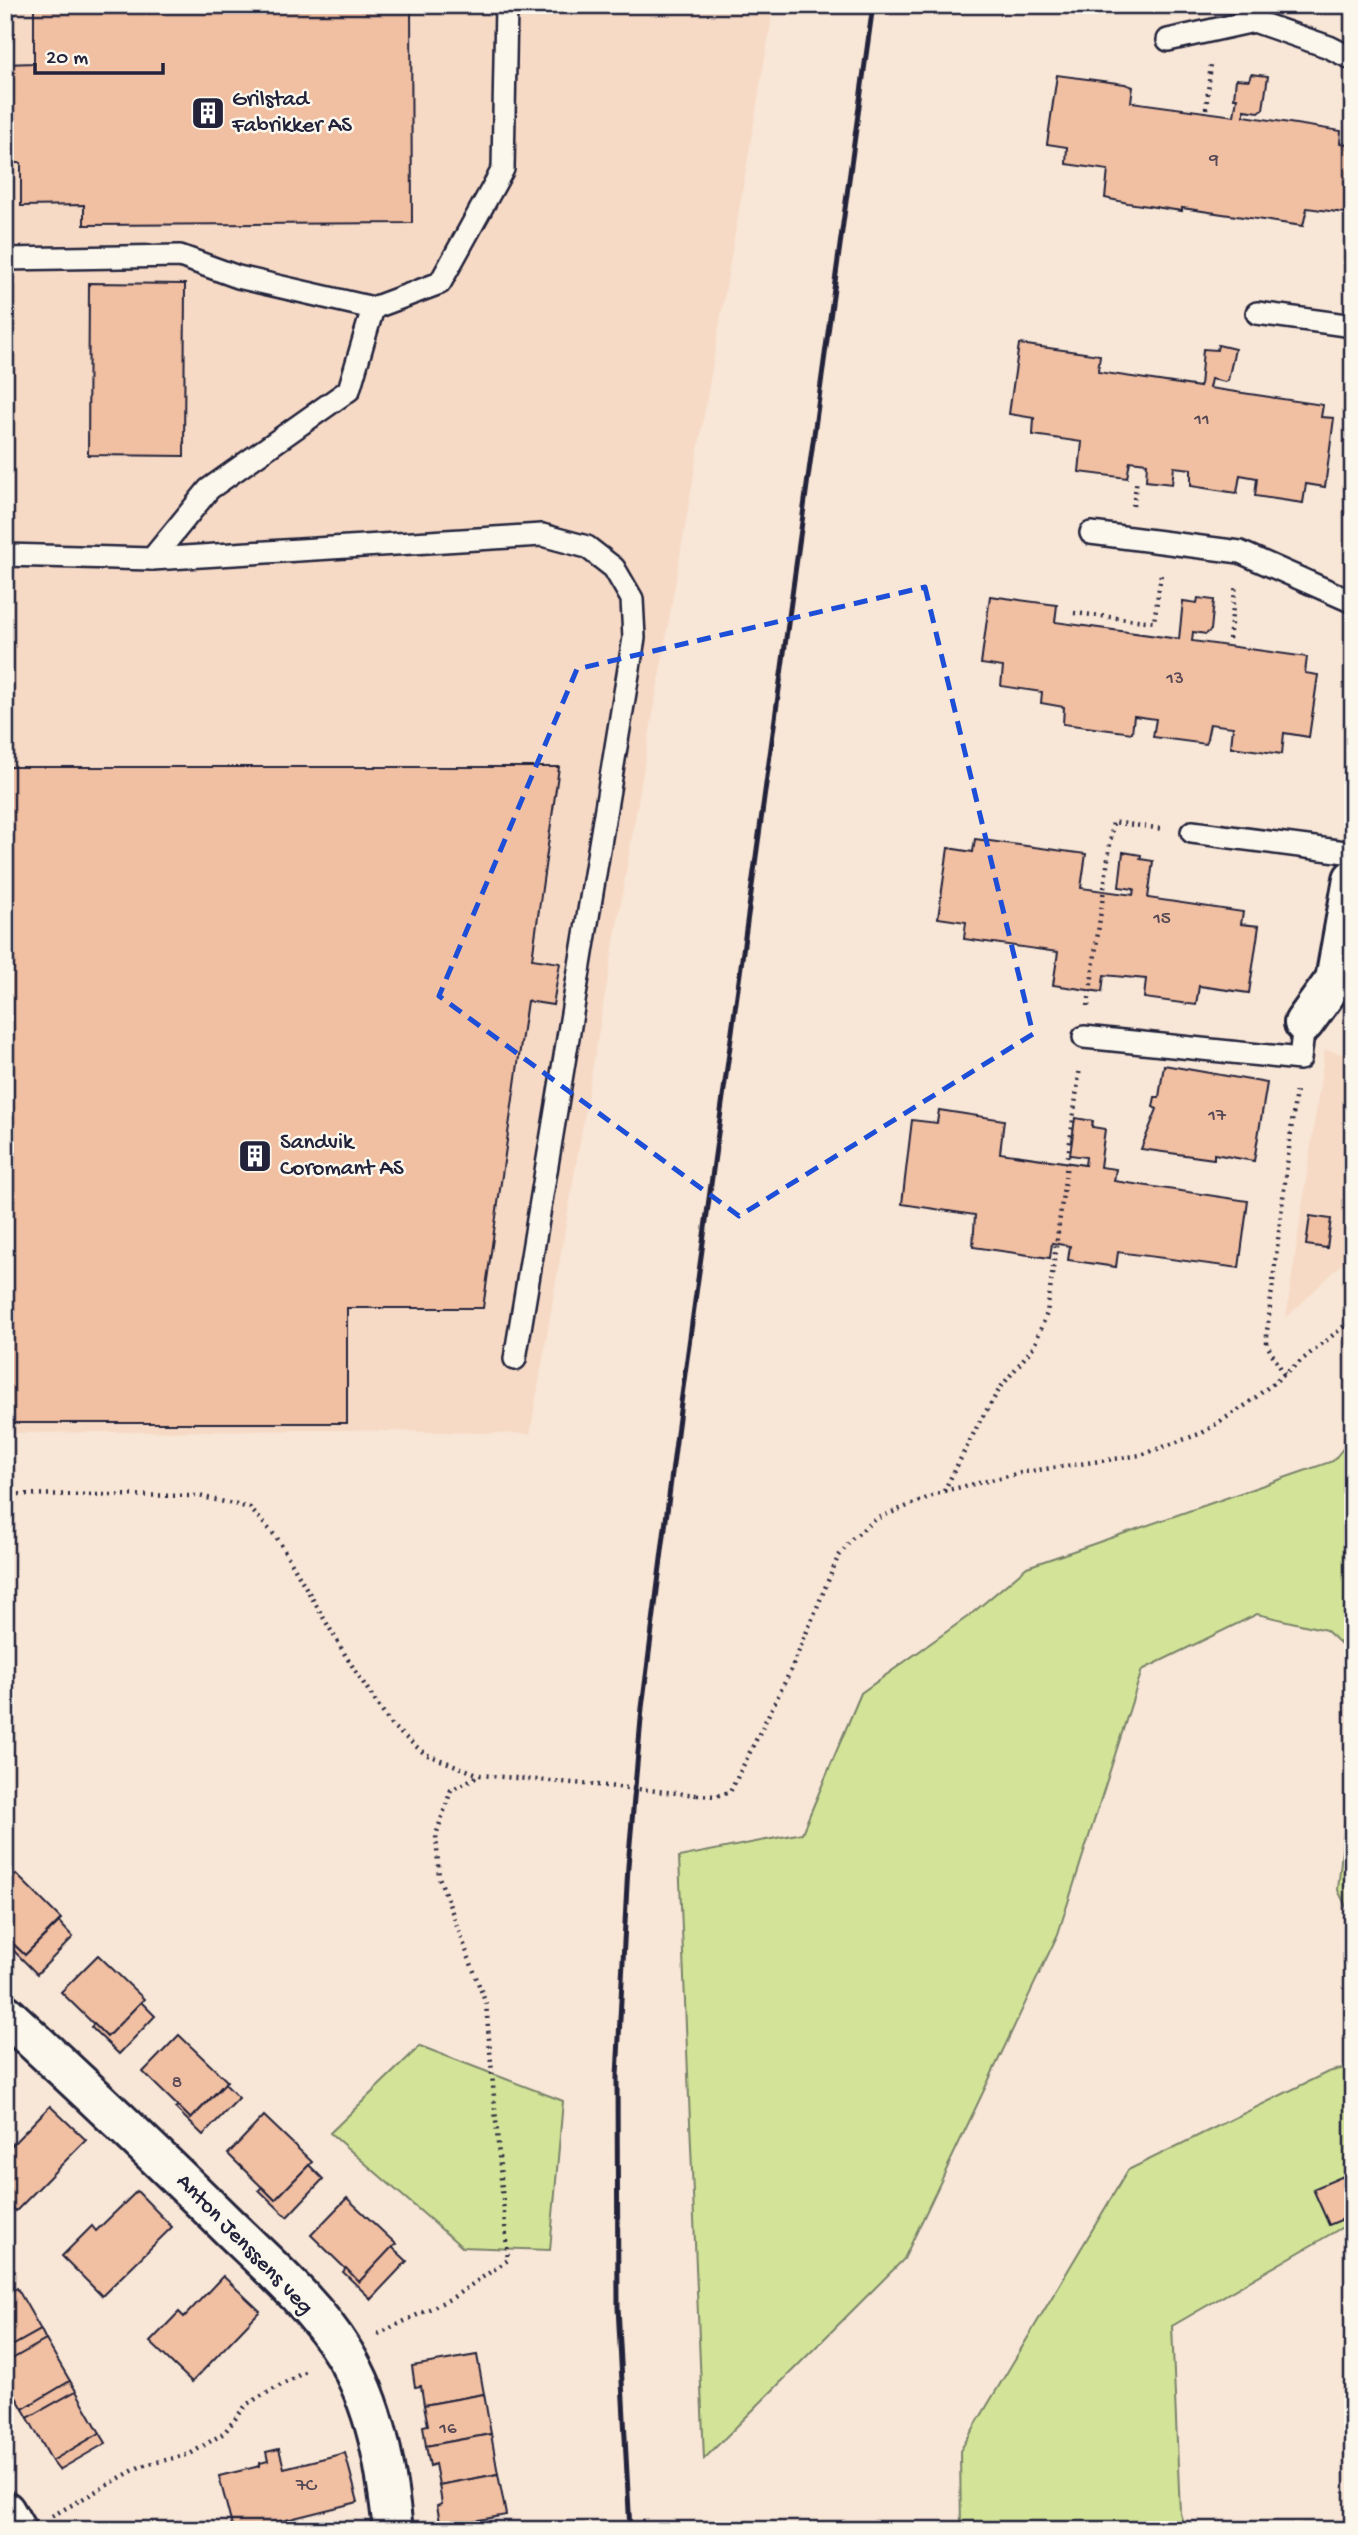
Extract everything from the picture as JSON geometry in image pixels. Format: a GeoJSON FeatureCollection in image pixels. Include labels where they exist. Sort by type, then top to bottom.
{"type":"FeatureCollection","features":[{"type":"Feature","properties":{"kind":"street"},"geometry":{"type":"LineString","coordinates":[[1302,1041],[1335,980],[1353,879]]}},
{"type":"Feature","properties":{"kind":"street","name":"Anton Jenssens veg"},"geometry":{"type":"LineString","coordinates":[[5,2014],[129,2128],[281,2278],[343,2352],[363,2391],[374,2421],[387,2474],[393,2530]]}},
{"type":"Feature","properties":{"kind":"street"},"geometry":{"type":"LineString","coordinates":[[5,2511],[33,2523]]}},
{"type":"Feature","properties":{"kind":"lane"},"geometry":{"type":"LineString","coordinates":[[5,259],[180,256],[238,278],[373,308],[440,283],[503,169],[506,5]]}},
{"type":"Feature","properties":{"kind":"lane"},"geometry":{"type":"LineString","coordinates":[[1168,40],[1254,21],[1329,47],[1353,59]]}},
{"type":"Feature","properties":{"kind":"lane"},"geometry":{"type":"LineString","coordinates":[[152,559],[209,489],[349,390],[373,308]]}},
{"type":"Feature","properties":{"kind":"lane"},"geometry":{"type":"LineString","coordinates":[[1257,313],[1353,326]]}},
{"type":"Feature","properties":{"kind":"lane"},"geometry":{"type":"LineString","coordinates":[[1091,533],[1240,552],[1353,602]]}},
{"type":"Feature","properties":{"kind":"lane"},"geometry":{"type":"LineString","coordinates":[[5,555],[152,559],[542,535],[587,547],[614,568],[632,599],[634,638],[515,1359]]}},
{"type":"Feature","properties":{"kind":"lane"},"geometry":{"type":"LineString","coordinates":[[1192,832],[1353,853]]}},
{"type":"Feature","properties":{"kind":"lane"},"geometry":{"type":"LineString","coordinates":[[1084,1037],[1302,1041]]}},
{"type":"Feature","properties":{"kind":"path"},"geometry":{"type":"LineString","coordinates":[[1206,109],[1214,30]]}},
{"type":"Feature","properties":{"kind":"path"},"geometry":{"type":"LineString","coordinates":[[1074,613],[1154,622],[1165,542]]}},
{"type":"Feature","properties":{"kind":"path"},"geometry":{"type":"LineString","coordinates":[[1229,639],[1240,552]]}},
{"type":"Feature","properties":{"kind":"path"},"geometry":{"type":"LineString","coordinates":[[944,1491],[980,1421],[1034,1346],[1047,1313],[1113,822],[1192,832]]}},
{"type":"Feature","properties":{"kind":"path"},"geometry":{"type":"LineString","coordinates":[[1284,1374],[1267,1345],[1267,1331],[1302,1041]]}},
{"type":"Feature","properties":{"kind":"path"},"geometry":{"type":"LineString","coordinates":[[5,1494],[199,1496],[250,1508],[277,1538],[347,1658],[391,1725],[425,1755],[480,1775],[716,1796],[730,1793],[790,1672],[838,1557],[853,1538],[876,1519],[944,1491],[1025,1472],[1141,1455],[1173,1445],[1223,1422],[1353,1319]]}},
{"type":"Feature","properties":{"kind":"path"},"geometry":{"type":"LineString","coordinates":[[33,2523],[141,2466],[190,2454],[224,2433],[247,2404],[452,2298],[508,2260],[486,2004],[439,1877],[436,1835],[451,1790],[480,1775]]}},
{"type":"Feature","properties":{"kind":"highlighted area"},"geometry":{"type":"Polygon","coordinates":[[[925,587],[1033,1034],[739,1216],[439,996],[577,669],[925,587]]]}},
{"type":"Feature","properties":{"kind":"shaded area"},"geometry":{"type":"Polygon","coordinates":[[[5,5],[774,5],[530,1434],[342,1430],[5,1433],[5,5]]]}},
{"type":"Feature","properties":{"kind":"shaded area"},"geometry":{"type":"Polygon","coordinates":[[[1325,1050],[1353,1056],[1353,1253],[1286,1318],[1325,1050]]]}},
{"type":"Feature","properties":{"kind":"green space"},"geometry":{"type":"Polygon","coordinates":[[[1353,1436],[1353,1655],[1326,1630],[1257,1614],[1142,1670],[1058,1934],[904,2259],[704,2459],[679,1857],[802,1833],[861,1693],[970,1615],[1027,1567],[1333,1461],[1353,1436]]]}},
{"type":"Feature","properties":{"kind":"green space"},"geometry":{"type":"Polygon","coordinates":[[[1353,1742],[1353,1921],[1338,1890],[1353,1742]]]}},
{"type":"Feature","properties":{"kind":"green space"},"geometry":{"type":"Polygon","coordinates":[[[420,2046],[563,2101],[550,2250],[462,2247],[330,2133],[420,2046]]]}},
{"type":"Feature","properties":{"kind":"green space"},"geometry":{"type":"Polygon","coordinates":[[[1353,2066],[1353,2221],[1172,2326],[1180,2513],[1185,2530],[961,2530],[960,2451],[1128,2170],[1328,2072],[1353,2066]]]}},
{"type":"Feature","properties":{"kind":"building","name":"Grilstad Fabrikker AS"},"geometry":{"type":"Polygon","coordinates":[[[34,5],[411,5],[412,223],[84,225],[84,205],[21,206],[21,163],[5,163],[5,64],[34,63],[34,5]]]}},
{"type":"Feature","properties":{"kind":"building"},"geometry":{"type":"Polygon","coordinates":[[[1251,74],[1268,76],[1263,109],[1259,112],[1244,110],[1244,116],[1341,131],[1340,143],[1353,145],[1353,214],[1307,208],[1303,226],[1105,198],[1108,170],[1066,164],[1067,147],[1047,144],[1057,75],[1125,84],[1133,87],[1131,102],[1234,116],[1236,79],[1249,80],[1251,74]]]}},
{"type":"Feature","properties":{"kind":"building"},"geometry":{"type":"Polygon","coordinates":[[[89,283],[185,284],[184,456],[88,455],[89,283]]]}},
{"type":"Feature","properties":{"kind":"building"},"geometry":{"type":"Polygon","coordinates":[[[1019,344],[1100,355],[1098,372],[1200,387],[1203,349],[1217,350],[1218,345],[1235,349],[1228,380],[1225,382],[1211,379],[1209,388],[1323,405],[1321,417],[1334,418],[1325,487],[1306,484],[1303,503],[1255,496],[1257,478],[1240,475],[1237,493],[1191,486],[1191,469],[1174,467],[1172,484],[1146,481],[1147,463],[1130,461],[1127,478],[1079,472],[1082,442],[1033,435],[1034,418],[1009,414],[1019,344]]]}},
{"type":"Feature","properties":{"kind":"building"},"geometry":{"type":"Polygon","coordinates":[[[990,596],[1057,605],[1055,622],[1179,639],[1183,601],[1197,603],[1198,598],[1214,600],[1211,630],[1206,634],[1193,632],[1192,641],[1307,657],[1305,673],[1318,675],[1309,737],[1284,733],[1282,754],[1231,747],[1233,727],[1210,724],[1206,744],[1153,737],[1156,719],[1134,716],[1132,733],[1063,724],[1064,707],[1041,703],[1042,692],[1001,686],[1003,667],[981,664],[990,596]]]}},
{"type":"Feature","properties":{"kind":"building","name":"Sandvik Coromant AS"},"geometry":{"type":"Polygon","coordinates":[[[5,767],[559,767],[532,959],[560,963],[553,1005],[527,1001],[483,1308],[347,1308],[347,1423],[5,1423],[5,767]]]}},
{"type":"Feature","properties":{"kind":"building"},"geometry":{"type":"Polygon","coordinates":[[[975,839],[1086,854],[1081,888],[1133,895],[1134,889],[1119,887],[1123,852],[1141,855],[1140,859],[1153,861],[1148,898],[1243,912],[1241,924],[1259,926],[1249,993],[1199,986],[1196,1005],[1144,998],[1146,979],[1104,975],[1102,992],[1053,985],[1058,952],[964,939],[966,922],[938,918],[948,848],[973,852],[975,839]]]}},
{"type":"Feature","properties":{"kind":"building"},"geometry":{"type":"Polygon","coordinates":[[[1164,1065],[1267,1083],[1254,1161],[1214,1154],[1214,1159],[1141,1149],[1157,1109],[1153,1107],[1155,1097],[1159,1097],[1164,1065]]]}},
{"type":"Feature","properties":{"kind":"building"},"geometry":{"type":"Polygon","coordinates":[[[939,1110],[1004,1120],[1000,1153],[1085,1165],[1086,1157],[1070,1155],[1075,1118],[1093,1121],[1092,1127],[1105,1129],[1100,1167],[1116,1169],[1114,1181],[1248,1201],[1239,1268],[1118,1252],[1116,1267],[1068,1260],[1070,1246],[1052,1243],[1050,1258],[973,1247],[975,1215],[902,1204],[912,1120],[937,1123],[939,1110]]]}},
{"type":"Feature","properties":{"kind":"building"},"geometry":{"type":"Polygon","coordinates":[[[1310,1216],[1331,1219],[1327,1248],[1306,1245],[1310,1216]]]}},
{"type":"Feature","properties":{"kind":"building"},"geometry":{"type":"Polygon","coordinates":[[[16,1874],[61,1919],[25,1955],[5,1936],[5,1885],[16,1874]]]}},
{"type":"Feature","properties":{"kind":"building"},"geometry":{"type":"Polygon","coordinates":[[[59,1922],[73,1937],[37,1974],[9,1946],[12,1943],[25,1955],[59,1922]]]}},
{"type":"Feature","properties":{"kind":"building"},"geometry":{"type":"Polygon","coordinates":[[[98,1955],[144,1999],[107,2037],[61,1992],[98,1955]]]}},
{"type":"Feature","properties":{"kind":"building"},"geometry":{"type":"Polygon","coordinates":[[[141,2002],[155,2016],[119,2054],[91,2027],[94,2024],[107,2037],[141,2002]]]}},
{"type":"Feature","properties":{"kind":"building"},"geometry":{"type":"Polygon","coordinates":[[[179,2035],[227,2081],[191,2119],[143,2072],[179,2035]]]}},
{"type":"Feature","properties":{"kind":"building"},"geometry":{"type":"Polygon","coordinates":[[[225,2084],[239,2098],[203,2135],[175,2108],[178,2106],[191,2119],[225,2084]]]}},
{"type":"Feature","properties":{"kind":"building"},"geometry":{"type":"Polygon","coordinates":[[[50,2106],[86,2140],[16,2211],[5,2200],[5,2140],[11,2146],[50,2106]]]}},
{"type":"Feature","properties":{"kind":"building"},"geometry":{"type":"Polygon","coordinates":[[[264,2116],[312,2162],[275,2200],[228,2154],[264,2116]]]}},
{"type":"Feature","properties":{"kind":"building"},"geometry":{"type":"Polygon","coordinates":[[[309,2165],[323,2179],[287,2217],[259,2190],[262,2187],[275,2200],[309,2165]]]}},
{"type":"Feature","properties":{"kind":"building"},"geometry":{"type":"Polygon","coordinates":[[[1353,2172],[1353,2215],[1329,2225],[1313,2189],[1353,2172]]]}},
{"type":"Feature","properties":{"kind":"building"},"geometry":{"type":"Polygon","coordinates":[[[137,2191],[172,2227],[102,2296],[62,2256],[92,2226],[96,2231],[137,2191]]]}},
{"type":"Feature","properties":{"kind":"building"},"geometry":{"type":"Polygon","coordinates":[[[347,2198],[396,2244],[359,2282],[311,2235],[347,2198]]]}},
{"type":"Feature","properties":{"kind":"building"},"geometry":{"type":"Polygon","coordinates":[[[392,2247],[407,2261],[371,2299],[343,2272],[346,2268],[359,2282],[392,2247]]]}},
{"type":"Feature","properties":{"kind":"building"},"geometry":{"type":"Polygon","coordinates":[[[7,2258],[15,2271],[5,2278],[5,2259],[7,2258]]]}},
{"type":"Feature","properties":{"kind":"building"},"geometry":{"type":"Polygon","coordinates":[[[223,2276],[260,2311],[192,2382],[150,2342],[179,2312],[184,2317],[223,2276]]]}},
{"type":"Feature","properties":{"kind":"building"},"geometry":{"type":"Polygon","coordinates":[[[17,2288],[41,2330],[5,2350],[5,2295],[17,2288]]]}},
{"type":"Feature","properties":{"kind":"building"},"geometry":{"type":"Polygon","coordinates":[[[41,2330],[46,2340],[5,2363],[5,2350],[41,2330]]]}},
{"type":"Feature","properties":{"kind":"building"},"geometry":{"type":"Polygon","coordinates":[[[46,2340],[70,2381],[23,2409],[5,2378],[5,2363],[46,2340]]]}},
{"type":"Feature","properties":{"kind":"building"},"geometry":{"type":"Polygon","coordinates":[[[477,2355],[484,2394],[424,2405],[421,2386],[415,2387],[412,2366],[477,2355]]]}},
{"type":"Feature","properties":{"kind":"building"},"geometry":{"type":"Polygon","coordinates":[[[70,2381],[76,2391],[28,2418],[23,2409],[70,2381]]]}},
{"type":"Feature","properties":{"kind":"building"},"geometry":{"type":"Polygon","coordinates":[[[76,2391],[100,2433],[52,2461],[28,2418],[76,2391]]]}},
{"type":"Feature","properties":{"kind":"building"},"geometry":{"type":"Polygon","coordinates":[[[484,2394],[491,2434],[426,2446],[423,2426],[428,2425],[424,2405],[484,2394]]]}},
{"type":"Feature","properties":{"kind":"building"},"geometry":{"type":"Polygon","coordinates":[[[1353,2414],[1353,2451],[1347,2450],[1353,2414]]]}},
{"type":"Feature","properties":{"kind":"building"},"geometry":{"type":"Polygon","coordinates":[[[100,2433],[106,2443],[59,2470],[52,2461],[100,2433]]]}},
{"type":"Feature","properties":{"kind":"building"},"geometry":{"type":"Polygon","coordinates":[[[491,2434],[498,2474],[439,2485],[435,2464],[430,2466],[426,2446],[491,2434]]]}},
{"type":"Feature","properties":{"kind":"building"},"geometry":{"type":"Polygon","coordinates":[[[279,2449],[284,2468],[345,2453],[358,2502],[246,2530],[233,2530],[219,2476],[260,2466],[260,2463],[268,2461],[266,2452],[279,2449]]]}},
{"type":"Feature","properties":{"kind":"building"},"geometry":{"type":"Polygon","coordinates":[[[498,2474],[506,2515],[441,2527],[437,2506],[442,2504],[439,2485],[498,2474]]]}},
{"type":"Feature","properties":{"kind":"building"},"geometry":{"type":"Polygon","coordinates":[[[142,2523],[144,2530],[109,2530],[142,2523]]]}},
{"type":"Feature","properties":{"kind":"railway"},"geometry":{"type":"LineString","coordinates":[[630,2530],[618,2307],[617,2076],[628,1866],[642,1708],[680,1410],[873,5]]}},
{"type":"Feature","properties":{"kind":"place","name":"Grilstad Fabrikker AS"},"geometry":{"type":"Point","coordinates":[208,113]}},
{"type":"Feature","properties":{"kind":"place","name":"Sandvik Coromant AS"},"geometry":{"type":"Point","coordinates":[255,1156]}}]}
